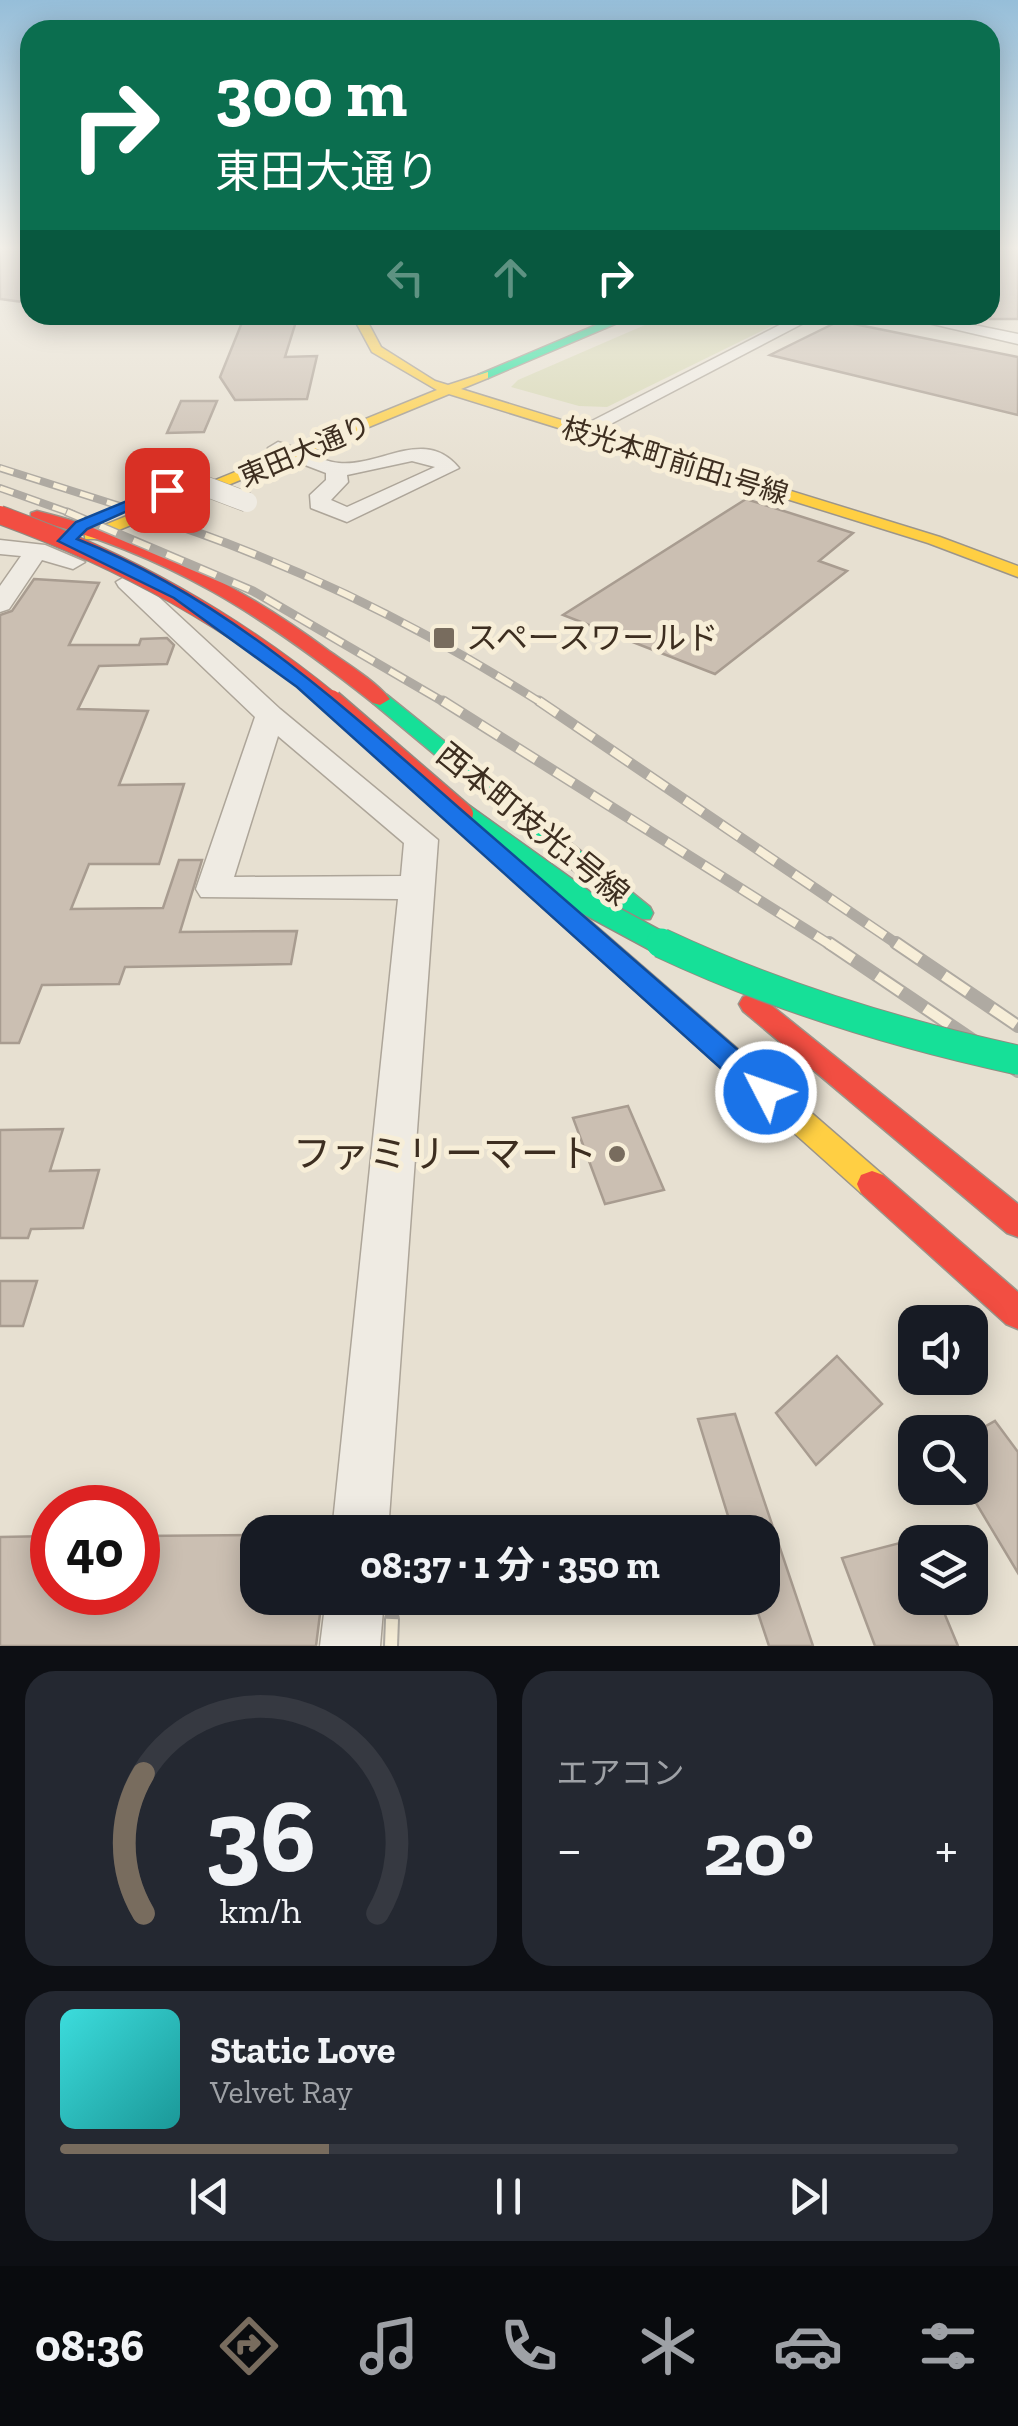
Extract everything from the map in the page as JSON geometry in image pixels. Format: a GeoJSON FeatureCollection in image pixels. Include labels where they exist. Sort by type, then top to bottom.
{"type":"FeatureCollection","features":[{"type":"Feature","properties":{"kind":"main road","name":"枝光本町前田1号線"},"geometry":{"type":"LineString","coordinates":[[360,325],[380,354],[449,384],[1015,563]]}},
{"type":"Feature","properties":{"kind":"main road","name":"枝光本町前田1号線"},"geometry":{"type":"LineString","coordinates":[[384,325],[404,351],[449,384],[900,513],[1015,563]]}},
{"type":"Feature","properties":{"kind":"main road","name":"東田大通り"},"geometry":{"type":"LineString","coordinates":[[449,384],[573,325]]}},
{"type":"Feature","properties":{"kind":"main road","name":"東田大通り"},"geometry":{"type":"LineString","coordinates":[[46,541],[106,534],[288,451],[604,325]]}},
{"type":"Feature","properties":{"kind":"main road","name":"東田大通り"},"geometry":{"type":"LineString","coordinates":[[46,541],[288,451]]}},
{"type":"Feature","properties":{"kind":"main road","name":"西本町枝光1号線"},"geometry":{"type":"LineString","coordinates":[[0,513],[46,541]]}},
{"type":"Feature","properties":{"kind":"main road"},"geometry":{"type":"LineString","coordinates":[[0,513],[124,562],[207,610],[280,661],[417,778],[557,887],[672,950],[750,984],[888,1032],[1018,1060]]}},
{"type":"Feature","properties":{"kind":"main road","name":"西本町枝光1号線"},"geometry":{"type":"LineString","coordinates":[[0,529],[130,567],[180,594],[304,682],[1018,1313]]}},
{"type":"Feature","properties":{"kind":"main road","name":"西本町枝光1号線"},"geometry":{"type":"LineString","coordinates":[[106,534],[234,591],[294,632],[1018,1223]]}},
{"type":"Feature","properties":{"kind":"main road"},"geometry":{"type":"LineString","coordinates":[[417,778],[544,865],[680,934],[871,1003],[1018,1039]]}},
{"type":"Feature","properties":{"kind":"street"},"geometry":{"type":"LineString","coordinates":[[596,424],[790,325]]}},
{"type":"Feature","properties":{"kind":"street"},"geometry":{"type":"LineString","coordinates":[[950,325],[1018,339]]}},
{"type":"Feature","properties":{"kind":"street"},"geometry":{"type":"LineString","coordinates":[[288,451],[336,469],[374,466],[414,454],[443,462],[448,468],[347,515],[319,504],[321,496],[337,482],[336,469]]}},
{"type":"Feature","properties":{"kind":"street"},"geometry":{"type":"LineString","coordinates":[[157,468],[247,502]]}},
{"type":"Feature","properties":{"kind":"street"},"geometry":{"type":"LineString","coordinates":[[0,604],[46,541],[134,584],[270,715],[420,840],[362,1515]]}},
{"type":"Feature","properties":{"kind":"street"},"geometry":{"type":"LineString","coordinates":[[270,715],[213,888],[418,887]]}},
{"type":"Feature","properties":{"kind":"street"},"geometry":{"type":"LineString","coordinates":[[350,1646],[353,1615]]}},
{"type":"Feature","properties":{"kind":"green space"},"geometry":{"type":"Polygon","coordinates":[[[645,325],[774,325],[607,407],[579,406],[511,387],[518,380],[645,325]]]}},
{"type":"Feature","properties":{"kind":"building"},"geometry":{"type":"Polygon","coordinates":[[[241,325],[295,325],[285,357],[317,356],[307,399],[235,400],[220,377],[241,325]]]}},
{"type":"Feature","properties":{"kind":"building"},"geometry":{"type":"Polygon","coordinates":[[[831,325],[859,325],[1018,357],[1018,415],[770,355],[831,325]]]}},
{"type":"Feature","properties":{"kind":"building"},"geometry":{"type":"Polygon","coordinates":[[[181,401],[217,401],[204,432],[167,433],[181,401]]]}},
{"type":"Feature","properties":{"kind":"building"},"geometry":{"type":"Polygon","coordinates":[[[746,499],[853,533],[819,561],[847,571],[715,674],[563,615],[746,499]]]}},
{"type":"Feature","properties":{"kind":"building"},"geometry":{"type":"Polygon","coordinates":[[[34,579],[99,583],[69,645],[139,645],[141,639],[167,638],[174,645],[167,664],[99,666],[78,709],[148,711],[119,785],[184,784],[159,864],[89,864],[71,909],[163,908],[179,860],[202,860],[180,932],[297,931],[291,964],[125,967],[119,984],[42,985],[19,1043],[0,1043],[0,615],[12,611],[34,579]]]}},
{"type":"Feature","properties":{"kind":"building","name":"ファミリーマート"},"geometry":{"type":"Polygon","coordinates":[[[628,1106],[664,1190],[605,1204],[573,1118],[628,1106]]]}},
{"type":"Feature","properties":{"kind":"building"},"geometry":{"type":"Polygon","coordinates":[[[63,1129],[50,1171],[99,1170],[83,1228],[31,1229],[28,1238],[0,1238],[0,1130],[63,1129]]]}},
{"type":"Feature","properties":{"kind":"building"},"geometry":{"type":"Polygon","coordinates":[[[0,1281],[37,1281],[23,1326],[0,1326],[0,1281]]]}},
{"type":"Feature","properties":{"kind":"building"},"geometry":{"type":"Polygon","coordinates":[[[837,1356],[882,1404],[816,1465],[776,1413],[837,1356]]]}},
{"type":"Feature","properties":{"kind":"building"},"geometry":{"type":"Polygon","coordinates":[[[735,1414],[769,1515],[728,1515],[698,1419],[735,1414]]]}},
{"type":"Feature","properties":{"kind":"building"},"geometry":{"type":"Polygon","coordinates":[[[995,1421],[1018,1452],[1018,1573],[977,1505],[988,1505],[988,1425],[995,1421]]]}},
{"type":"Feature","properties":{"kind":"building"},"geometry":{"type":"Polygon","coordinates":[[[240,1535],[240,1615],[320,1615],[316,1646],[0,1646],[0,1537],[30,1536],[30,1615],[160,1615],[160,1536],[240,1535]]]}},
{"type":"Feature","properties":{"kind":"building"},"geometry":{"type":"Polygon","coordinates":[[[898,1543],[898,1615],[945,1615],[958,1646],[875,1646],[842,1558],[898,1543]]]}},
{"type":"Feature","properties":{"kind":"building"},"geometry":{"type":"Polygon","coordinates":[[[780,1548],[813,1646],[769,1646],[759,1615],[780,1615],[780,1548]]]}},
{"type":"Feature","properties":{"kind":"railway"},"geometry":{"type":"LineString","coordinates":[[0,468],[145,514]]}},
{"type":"Feature","properties":{"kind":"railway"},"geometry":{"type":"LineString","coordinates":[[0,488],[73,514]]}},
{"type":"Feature","properties":{"kind":"railway"},"geometry":{"type":"LineString","coordinates":[[67,512],[253,591],[447,704]]}},
{"type":"Feature","properties":{"kind":"railway"},"geometry":{"type":"LineString","coordinates":[[137,512],[244,550],[346,594],[543,704]]}},
{"type":"Feature","properties":{"kind":"railway"},"geometry":{"type":"LineString","coordinates":[[443,701],[832,946]]}},
{"type":"Feature","properties":{"kind":"railway"},"geometry":{"type":"LineString","coordinates":[[539,701],[900,946]]}},
{"type":"Feature","properties":{"kind":"railway"},"geometry":{"type":"LineString","coordinates":[[829,943],[1018,1071]]}},
{"type":"Feature","properties":{"kind":"railway"},"geometry":{"type":"LineString","coordinates":[[896,943],[1018,1026]]}},
{"type":"Feature","properties":{"kind":"railway"},"geometry":{"type":"LineString","coordinates":[[391,1646],[392,1619]]}},
{"type":"Feature","properties":{"kind":"traffic: fast"},"geometry":{"type":"LineString","coordinates":[[484,375],[606,325]]}},
{"type":"Feature","properties":{"kind":"traffic: fast"},"geometry":{"type":"LineString","coordinates":[[380,699],[641,913]]}},
{"type":"Feature","properties":{"kind":"traffic: fast"},"geometry":{"type":"LineString","coordinates":[[462,814],[524,862],[588,904],[724,973],[867,1024],[1018,1060]]}},
{"type":"Feature","properties":{"kind":"traffic: slow"},"geometry":{"type":"LineString","coordinates":[[363,325],[376,349],[431,384],[934,540],[1018,572]]}},
{"type":"Feature","properties":{"kind":"traffic: slow"},"geometry":{"type":"LineString","coordinates":[[91,536],[484,375]]}},
{"type":"Feature","properties":{"kind":"traffic: slow"},"geometry":{"type":"LineString","coordinates":[[551,901],[872,1184]]}},
{"type":"Feature","properties":{"kind":"traffic: jam"},"geometry":{"type":"LineString","coordinates":[[0,515],[110,558],[213,614],[310,684],[462,814]]}},
{"type":"Feature","properties":{"kind":"traffic: jam"},"geometry":{"type":"LineString","coordinates":[[37,516],[134,545],[220,586],[300,638],[380,699]]}},
{"type":"Feature","properties":{"kind":"traffic: jam"},"geometry":{"type":"LineString","coordinates":[[752,1004],[1018,1223]]}},
{"type":"Feature","properties":{"kind":"traffic: jam"},"geometry":{"type":"LineString","coordinates":[[872,1184],[1018,1313]]}},
{"type":"Feature","properties":{"kind":"place","name":"スペースワールド"},"geometry":{"type":"Point","coordinates":[444,638]}},
{"type":"Feature","properties":{"kind":"place","name":"ファミリーマート"},"geometry":{"type":"Point","coordinates":[617,1154]}},
{"type":"Feature","properties":{"kind":"route"},"geometry":{"type":"LineString","coordinates":[[167,490],[82,525],[66,541],[98,552],[180,594],[304,682],[766,1092]]}}]}
